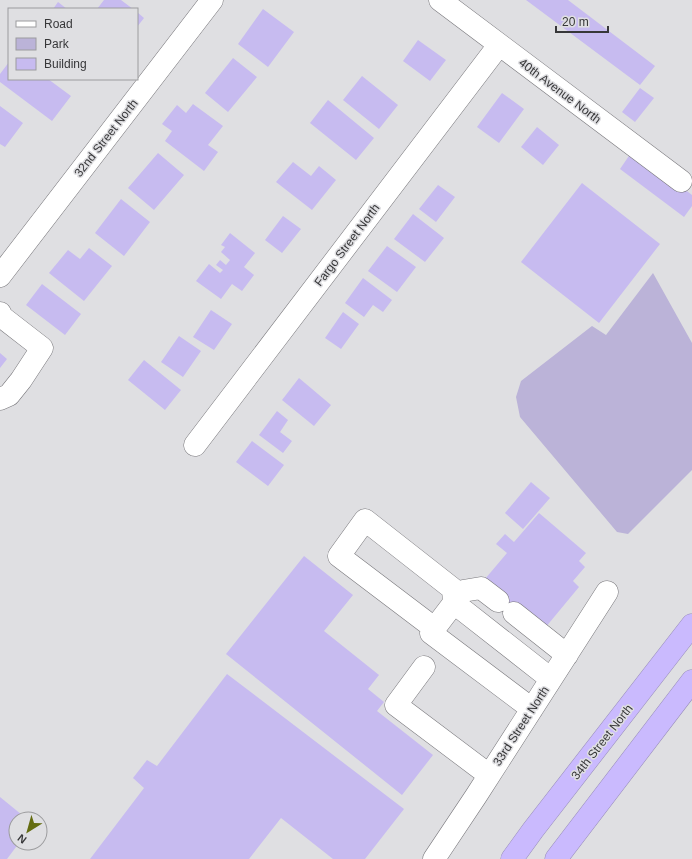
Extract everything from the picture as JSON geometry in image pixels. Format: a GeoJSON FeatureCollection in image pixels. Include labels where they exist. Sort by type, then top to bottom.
{"type":"FeatureCollection","features":[{"type":"Feature","properties":{"kind":"highway","name":"34th Street North"},"geometry":{"type":"LineString","coordinates":[[512,859],[692,625]]}},
{"type":"Feature","properties":{"kind":"highway"},"geometry":{"type":"LineString","coordinates":[[556,859],[692,681]]}},
{"type":"Feature","properties":{"kind":"street","name":"32nd Street North"},"geometry":{"type":"LineString","coordinates":[[0,276],[212,0]]}},
{"type":"Feature","properties":{"kind":"street","name":"40th Avenue North"},"geometry":{"type":"LineString","coordinates":[[440,0],[681,181]]}},
{"type":"Feature","properties":{"kind":"street","name":"Fargo Street North"},"geometry":{"type":"LineString","coordinates":[[195,445],[499,45]]}},
{"type":"Feature","properties":{"kind":"street"},"geometry":{"type":"LineString","coordinates":[[0,313],[2,318],[42,348],[9,395],[0,399]]}},
{"type":"Feature","properties":{"kind":"street"},"geometry":{"type":"LineString","coordinates":[[434,628],[338,556],[365,520],[453,589],[454,603],[551,679]]}},
{"type":"Feature","properties":{"kind":"street"},"geometry":{"type":"LineString","coordinates":[[532,709],[431,633],[434,628],[463,591],[481,588],[567,655]]}},
{"type":"Feature","properties":{"kind":"street","name":"33rd Street North"},"geometry":{"type":"LineString","coordinates":[[434,859],[490,775],[607,592]]}},
{"type":"Feature","properties":{"kind":"street"},"geometry":{"type":"LineString","coordinates":[[514,649],[531,627]]}},
{"type":"Feature","properties":{"kind":"street"},"geometry":{"type":"LineString","coordinates":[[424,667],[396,705],[490,775]]}},
{"type":"Feature","properties":{"kind":"green space"},"geometry":{"type":"Polygon","coordinates":[[[653,273],[692,343],[692,470],[628,534],[617,532],[520,417],[516,397],[521,381],[592,326],[606,335],[653,273]]]}},
{"type":"Feature","properties":{"kind":"building"},"geometry":{"type":"Polygon","coordinates":[[[104,0],[121,0],[132,8],[98,8],[104,0]]]}},
{"type":"Feature","properties":{"kind":"building"},"geometry":{"type":"Polygon","coordinates":[[[526,0],[568,0],[655,66],[640,85],[526,0]]]}},
{"type":"Feature","properties":{"kind":"building"},"geometry":{"type":"Polygon","coordinates":[[[58,2],[66,8],[54,8],[58,2]]]}},
{"type":"Feature","properties":{"kind":"building"},"geometry":{"type":"Polygon","coordinates":[[[263,9],[294,32],[268,67],[238,44],[263,9]]]}},
{"type":"Feature","properties":{"kind":"building"},"geometry":{"type":"Polygon","coordinates":[[[138,13],[144,18],[138,26],[138,13]]]}},
{"type":"Feature","properties":{"kind":"building"},"geometry":{"type":"Polygon","coordinates":[[[418,40],[446,60],[430,81],[403,61],[418,40]]]}},
{"type":"Feature","properties":{"kind":"building"},"geometry":{"type":"Polygon","coordinates":[[[233,58],[257,77],[228,112],[205,93],[233,58]]]}},
{"type":"Feature","properties":{"kind":"building"},"geometry":{"type":"Polygon","coordinates":[[[8,63],[8,80],[49,80],[71,96],[52,121],[0,82],[0,74],[8,63]]]}},
{"type":"Feature","properties":{"kind":"building"},"geometry":{"type":"Polygon","coordinates":[[[362,76],[398,105],[379,129],[343,100],[362,76]]]}},
{"type":"Feature","properties":{"kind":"building"},"geometry":{"type":"Polygon","coordinates":[[[640,88],[654,98],[635,122],[622,112],[640,88]]]}},
{"type":"Feature","properties":{"kind":"building"},"geometry":{"type":"Polygon","coordinates":[[[502,93],[524,109],[499,143],[477,127],[502,93]]]}},
{"type":"Feature","properties":{"kind":"building"},"geometry":{"type":"Polygon","coordinates":[[[328,100],[374,138],[356,160],[310,123],[328,100]]]}},
{"type":"Feature","properties":{"kind":"building"},"geometry":{"type":"Polygon","coordinates":[[[193,104],[223,126],[208,145],[218,152],[204,171],[165,141],[172,131],[162,124],[177,105],[186,113],[193,104]]]}},
{"type":"Feature","properties":{"kind":"building"},"geometry":{"type":"Polygon","coordinates":[[[0,106],[23,123],[5,147],[0,144],[0,106]]]}},
{"type":"Feature","properties":{"kind":"building"},"geometry":{"type":"Polygon","coordinates":[[[537,127],[559,145],[543,165],[521,147],[537,127]]]}},
{"type":"Feature","properties":{"kind":"building"},"geometry":{"type":"Polygon","coordinates":[[[633,150],[692,195],[692,206],[684,217],[620,169],[633,150]]]}},
{"type":"Feature","properties":{"kind":"building"},"geometry":{"type":"Polygon","coordinates":[[[158,153],[184,175],[154,210],[128,188],[158,153]]]}},
{"type":"Feature","properties":{"kind":"building"},"geometry":{"type":"Polygon","coordinates":[[[293,162],[311,176],[319,166],[336,180],[312,210],[276,182],[293,162]]]}},
{"type":"Feature","properties":{"kind":"building"},"geometry":{"type":"Polygon","coordinates":[[[582,183],[660,244],[599,323],[521,262],[582,183]]]}},
{"type":"Feature","properties":{"kind":"building"},"geometry":{"type":"Polygon","coordinates":[[[438,185],[455,197],[436,222],[419,209],[438,185]]]}},
{"type":"Feature","properties":{"kind":"building"},"geometry":{"type":"Polygon","coordinates":[[[121,199],[150,222],[124,256],[95,233],[121,199]]]}},
{"type":"Feature","properties":{"kind":"building"},"geometry":{"type":"Polygon","coordinates":[[[413,214],[444,238],[425,262],[394,239],[413,214]]]}},
{"type":"Feature","properties":{"kind":"building"},"geometry":{"type":"Polygon","coordinates":[[[283,216],[301,229],[282,253],[265,240],[283,216]]]}},
{"type":"Feature","properties":{"kind":"building"},"geometry":{"type":"Polygon","coordinates":[[[230,233],[255,253],[244,267],[254,275],[242,291],[232,284],[221,299],[196,281],[209,264],[220,273],[223,270],[216,265],[220,260],[226,265],[230,260],[221,252],[225,247],[221,245],[230,233]]]}},
{"type":"Feature","properties":{"kind":"building"},"geometry":{"type":"Polygon","coordinates":[[[387,246],[416,267],[397,292],[368,271],[387,246]]]}},
{"type":"Feature","properties":{"kind":"building"},"geometry":{"type":"Polygon","coordinates":[[[89,248],[112,266],[84,301],[49,273],[68,250],[80,259],[89,248]]]}},
{"type":"Feature","properties":{"kind":"building"},"geometry":{"type":"Polygon","coordinates":[[[363,278],[392,300],[383,312],[373,305],[364,317],[345,303],[363,278]]]}},
{"type":"Feature","properties":{"kind":"building"},"geometry":{"type":"Polygon","coordinates":[[[42,284],[81,314],[65,335],[26,305],[42,284]]]}},
{"type":"Feature","properties":{"kind":"building"},"geometry":{"type":"Polygon","coordinates":[[[211,310],[232,324],[214,350],[193,337],[211,310]]]}},
{"type":"Feature","properties":{"kind":"building"},"geometry":{"type":"Polygon","coordinates":[[[343,312],[359,324],[341,349],[325,338],[343,312]]]}},
{"type":"Feature","properties":{"kind":"building"},"geometry":{"type":"Polygon","coordinates":[[[179,336],[201,351],[183,377],[161,362],[179,336]]]}},
{"type":"Feature","properties":{"kind":"building"},"geometry":{"type":"Polygon","coordinates":[[[0,353],[7,359],[0,368],[0,353]]]}},
{"type":"Feature","properties":{"kind":"building"},"geometry":{"type":"Polygon","coordinates":[[[144,360],[181,390],[165,410],[128,380],[144,360]]]}},
{"type":"Feature","properties":{"kind":"building"},"geometry":{"type":"Polygon","coordinates":[[[299,378],[331,405],[314,426],[282,400],[299,378]]]}},
{"type":"Feature","properties":{"kind":"building"},"geometry":{"type":"Polygon","coordinates":[[[277,411],[288,420],[280,432],[292,441],[283,453],[259,435],[277,411]]]}},
{"type":"Feature","properties":{"kind":"building"},"geometry":{"type":"Polygon","coordinates":[[[252,441],[284,465],[268,486],[236,462],[252,441]]]}},
{"type":"Feature","properties":{"kind":"building"},"geometry":{"type":"Polygon","coordinates":[[[531,482],[550,498],[523,529],[505,513],[531,482]]]}},
{"type":"Feature","properties":{"kind":"building"},"geometry":{"type":"Polygon","coordinates":[[[539,513],[586,553],[579,561],[585,567],[573,581],[579,587],[545,628],[510,617],[495,605],[485,579],[507,553],[496,544],[505,534],[514,542],[539,513]]]}},
{"type":"Feature","properties":{"kind":"building"},"geometry":{"type":"Polygon","coordinates":[[[304,556],[353,595],[324,631],[379,675],[368,689],[384,702],[377,711],[433,755],[402,795],[226,654],[304,556]]]}},
{"type":"Feature","properties":{"kind":"building"},"geometry":{"type":"Polygon","coordinates":[[[227,674],[404,809],[365,859],[333,859],[281,818],[249,859],[90,859],[144,788],[133,778],[147,760],[157,766],[227,674]]]}},
{"type":"Feature","properties":{"kind":"building"},"geometry":{"type":"Polygon","coordinates":[[[0,797],[17,811],[8,811],[8,851],[13,851],[7,859],[0,859],[0,797]]]}}]}
